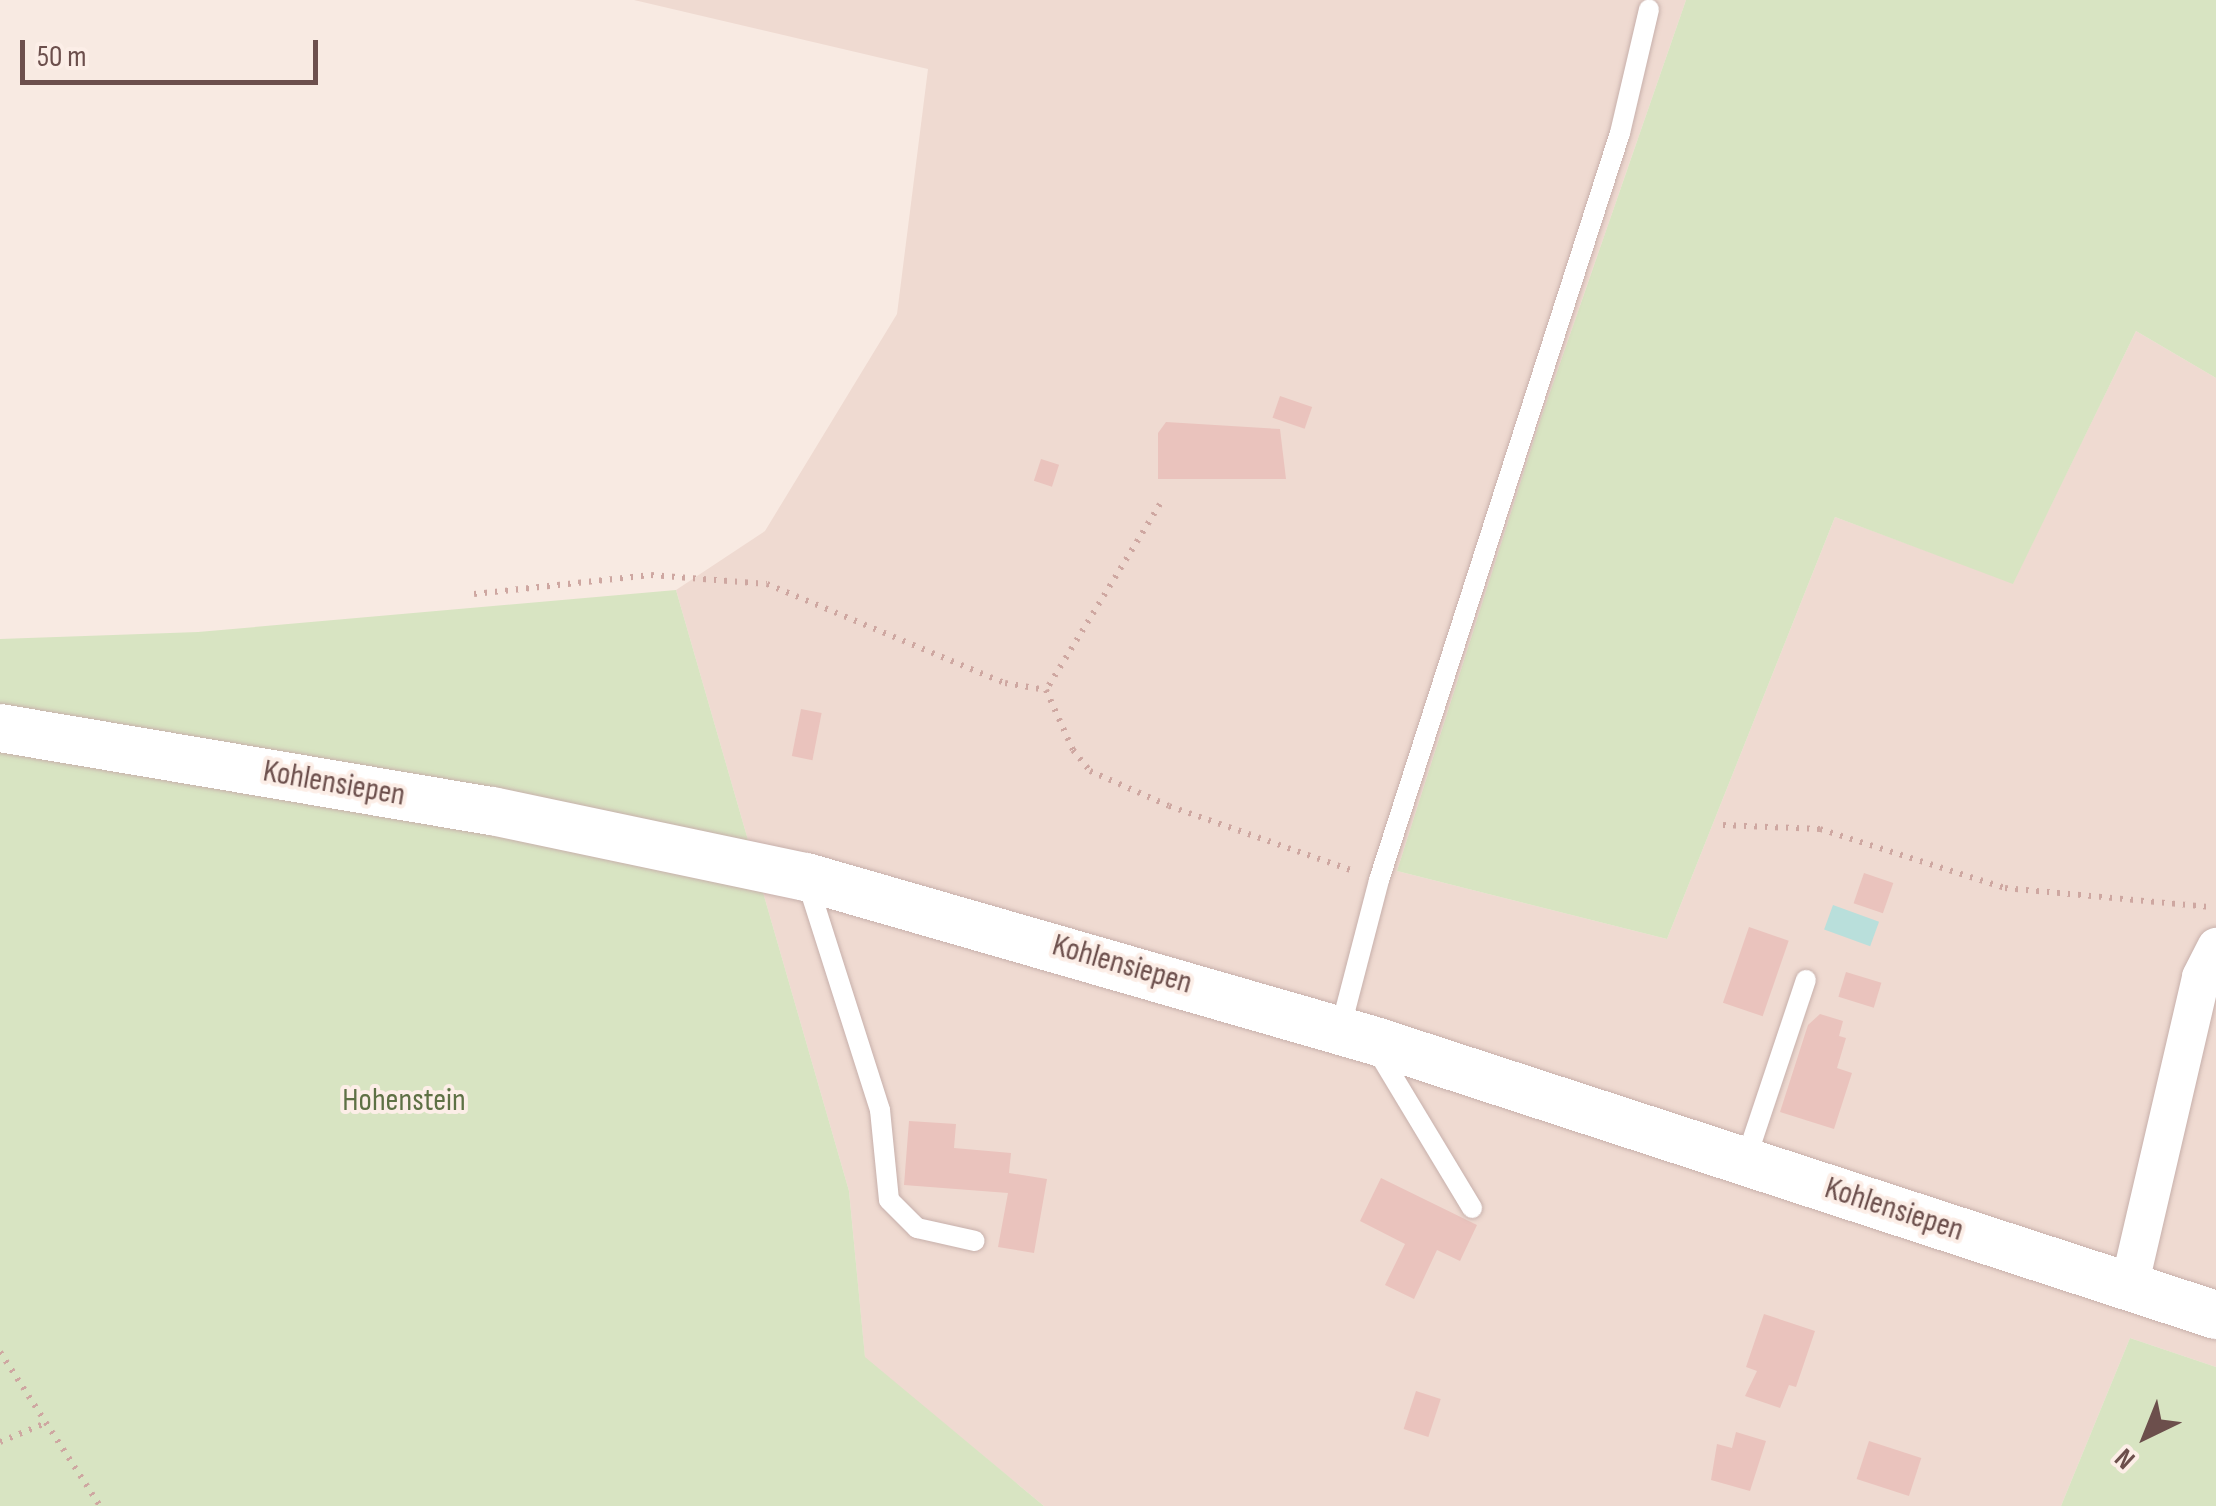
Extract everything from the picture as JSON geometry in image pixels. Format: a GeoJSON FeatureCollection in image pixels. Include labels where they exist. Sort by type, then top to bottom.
{"type":"FeatureCollection","features":[{"type":"Feature","properties":{"kind":"street","name":"Kohlensiepen"},"geometry":{"type":"LineString","coordinates":[[0,728],[492,811],[806,876],[1356,1035],[2216,1316]]}},
{"type":"Feature","properties":{"kind":"street"},"geometry":{"type":"LineString","coordinates":[[2129,1287],[2201,977],[2216,947]]}},
{"type":"Feature","properties":{"kind":"lane"},"geometry":{"type":"LineString","coordinates":[[1472,1208],[1356,1035],[1378,880],[1620,134],[1649,8]]}},
{"type":"Feature","properties":{"kind":"lane"},"geometry":{"type":"LineString","coordinates":[[806,876],[880,1110],[889,1200],[917,1228],[975,1241]]}},
{"type":"Feature","properties":{"kind":"lane"},"geometry":{"type":"LineString","coordinates":[[1745,1162],[1806,980]]}},
{"type":"Feature","properties":{"kind":"path"},"geometry":{"type":"LineString","coordinates":[[1046,690],[1160,504]]}},
{"type":"Feature","properties":{"kind":"path"},"geometry":{"type":"LineString","coordinates":[[474,594],[651,575],[767,584],[1005,683],[1046,690]]}},
{"type":"Feature","properties":{"kind":"path"},"geometry":{"type":"LineString","coordinates":[[1046,690],[1073,750],[1090,771],[1378,880]]}},
{"type":"Feature","properties":{"kind":"path"},"geometry":{"type":"LineString","coordinates":[[1723,824],[1820,829],[2005,888],[2216,908]]}},
{"type":"Feature","properties":{"kind":"path"},"geometry":{"type":"LineString","coordinates":[[0,1352],[100,1506]]}},
{"type":"Feature","properties":{"kind":"path"},"geometry":{"type":"LineString","coordinates":[[0,1442],[48,1422]]}},
{"type":"Feature","properties":{"kind":"shaded area"},"geometry":{"type":"Polygon","coordinates":[[[634,0],[1686,0],[1540,421],[1397,871],[1667,939],[1835,517],[2013,583],[2136,331],[2216,378],[2216,1367],[2130,1338],[2061,1506],[1044,1506],[865,1358],[849,1191],[676,590],[765,531],[897,314],[928,69],[634,0]]]}},
{"type":"Feature","properties":{"kind":"green space"},"geometry":{"type":"Polygon","coordinates":[[[1686,0],[2216,0],[2216,378],[2136,331],[2013,584],[1835,517],[1667,939],[1397,871],[1540,421],[1686,0]]]}},
{"type":"Feature","properties":{"kind":"green space","name":"Hohenstein"},"geometry":{"type":"Polygon","coordinates":[[[676,590],[849,1191],[865,1357],[1044,1506],[0,1506],[0,639],[198,632],[676,590]]]}},
{"type":"Feature","properties":{"kind":"green space"},"geometry":{"type":"Polygon","coordinates":[[[2130,1338],[2216,1367],[2216,1506],[2061,1506],[2130,1338]]]}},
{"type":"Feature","properties":{"kind":"water"},"geometry":{"type":"Polygon","coordinates":[[[1833,905],[1879,922],[1870,946],[1824,929],[1833,905]]]}},
{"type":"Feature","properties":{"kind":"building"},"geometry":{"type":"Polygon","coordinates":[[[1280,396],[1312,407],[1305,429],[1273,418],[1280,396]]]}},
{"type":"Feature","properties":{"kind":"building"},"geometry":{"type":"Polygon","coordinates":[[[1166,422],[1280,429],[1286,479],[1158,479],[1158,433],[1166,422]]]}},
{"type":"Feature","properties":{"kind":"building"},"geometry":{"type":"Polygon","coordinates":[[[1041,459],[1059,465],[1052,487],[1034,481],[1041,459]]]}},
{"type":"Feature","properties":{"kind":"building"},"geometry":{"type":"Polygon","coordinates":[[[801,709],[822,713],[812,760],[792,756],[801,709]]]}},
{"type":"Feature","properties":{"kind":"building"},"geometry":{"type":"Polygon","coordinates":[[[1864,873],[1893,883],[1883,913],[1854,903],[1864,873]]]}},
{"type":"Feature","properties":{"kind":"building"},"geometry":{"type":"Polygon","coordinates":[[[1749,927],[1789,941],[1763,1016],[1723,1003],[1749,927]]]}},
{"type":"Feature","properties":{"kind":"building"},"geometry":{"type":"Polygon","coordinates":[[[1846,972],[1881,983],[1874,1008],[1838,997],[1846,972]]]}},
{"type":"Feature","properties":{"kind":"building"},"geometry":{"type":"Polygon","coordinates":[[[1820,1014],[1843,1021],[1839,1036],[1846,1038],[1837,1068],[1852,1073],[1834,1129],[1780,1112],[1808,1025],[1820,1014]]]}},
{"type":"Feature","properties":{"kind":"building"},"geometry":{"type":"Polygon","coordinates":[[[909,1121],[956,1124],[954,1148],[1011,1153],[1009,1173],[1047,1179],[1034,1253],[998,1247],[1008,1193],[904,1185],[909,1121]]]}},
{"type":"Feature","properties":{"kind":"building"},"geometry":{"type":"Polygon","coordinates":[[[1381,1178],[1477,1225],[1460,1261],[1437,1250],[1414,1299],[1385,1285],[1405,1244],[1360,1221],[1381,1178]]]}},
{"type":"Feature","properties":{"kind":"building"},"geometry":{"type":"Polygon","coordinates":[[[1764,1314],[1815,1331],[1796,1387],[1789,1385],[1780,1408],[1745,1396],[1757,1371],[1746,1367],[1764,1314]]]}},
{"type":"Feature","properties":{"kind":"building"},"geometry":{"type":"Polygon","coordinates":[[[1416,1391],[1441,1399],[1428,1437],[1404,1429],[1416,1391]]]}},
{"type":"Feature","properties":{"kind":"building"},"geometry":{"type":"Polygon","coordinates":[[[1736,1432],[1766,1441],[1750,1491],[1711,1480],[1717,1444],[1732,1448],[1736,1432]]]}},
{"type":"Feature","properties":{"kind":"building"},"geometry":{"type":"Polygon","coordinates":[[[1869,1441],[1921,1458],[1909,1496],[1857,1479],[1869,1441]]]}}]}
